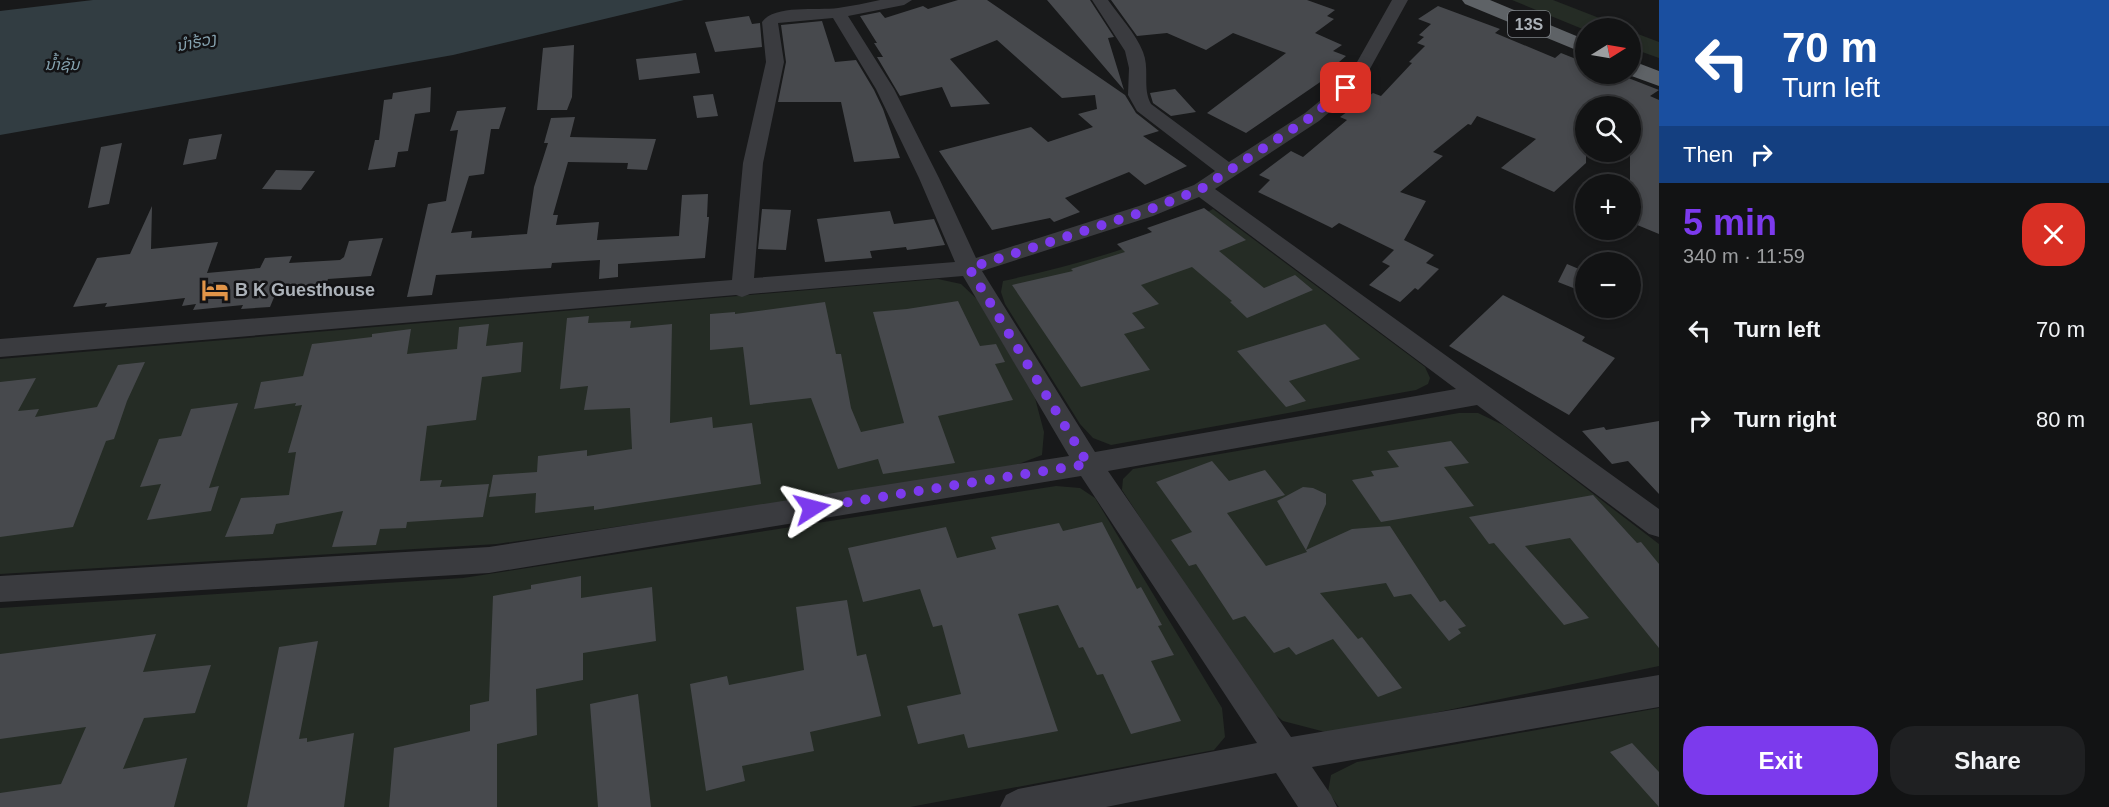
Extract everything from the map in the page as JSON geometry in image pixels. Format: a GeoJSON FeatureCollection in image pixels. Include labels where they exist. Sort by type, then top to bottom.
{"type":"FeatureCollection","features":[{"type":"Feature","properties":{"kind":"highway","name":"13S"},"geometry":{"type":"LineString","coordinates":[[1472,0],[1575,43]]}},
{"type":"Feature","properties":{"kind":"highway","name":"13S"},"geometry":{"type":"LineString","coordinates":[[1496,0],[1575,32]]}},
{"type":"Feature","properties":{"kind":"highway"},"geometry":{"type":"LineString","coordinates":[[1641,60],[1659,67]]}},
{"type":"Feature","properties":{"kind":"highway"},"geometry":{"type":"LineString","coordinates":[[1641,72],[1659,79]]}},
{"type":"Feature","properties":{"kind":"street"},"geometry":{"type":"LineString","coordinates":[[742,289],[753,163],[775,62],[770,22],[781,16],[838,13],[904,0]]}},
{"type":"Feature","properties":{"kind":"street"},"geometry":{"type":"LineString","coordinates":[[1100,0],[1134,51],[1138,68],[1137,95],[1144,107],[1228,172]]}},
{"type":"Feature","properties":{"kind":"street"},"geometry":{"type":"LineString","coordinates":[[0,348],[552,301],[742,289],[969,268],[1146,211],[1201,189],[1311,117],[1355,81],[1400,0]]}},
{"type":"Feature","properties":{"kind":"street"},"geometry":{"type":"LineString","coordinates":[[838,13],[885,89],[929,178],[969,268],[1088,464],[1319,807]]}},
{"type":"Feature","properties":{"kind":"street"},"geometry":{"type":"LineString","coordinates":[[1201,189],[1659,525]]}},
{"type":"Feature","properties":{"kind":"street"},"geometry":{"type":"LineString","coordinates":[[0,589],[489,560],[1088,464],[1483,394]]}},
{"type":"Feature","properties":{"kind":"street"},"geometry":{"type":"LineString","coordinates":[[1018,807],[1282,755],[1659,691]]}},
{"type":"Feature","properties":{"kind":"shaded area"},"geometry":{"type":"Polygon","coordinates":[[[1512,0],[1553,0],[1599,18],[1575,18],[1575,26],[1512,0]]]}},
{"type":"Feature","properties":{"kind":"shaded area"},"geometry":{"type":"Polygon","coordinates":[[[1641,35],[1659,42],[1659,58],[1641,52],[1641,35]]]}},
{"type":"Feature","properties":{"kind":"shaded area"},"geometry":{"type":"Polygon","coordinates":[[[1213,209],[1425,367],[1430,378],[1428,384],[1416,390],[1111,445],[1093,438],[1080,424],[1005,304],[1001,292],[1003,281],[1111,253],[1163,234],[1213,209]]]}},
{"type":"Feature","properties":{"kind":"shaded area"},"geometry":{"type":"Polygon","coordinates":[[[938,279],[961,284],[978,300],[1035,398],[1044,432],[1042,455],[1000,471],[497,544],[0,574],[0,359],[938,279]]]}},
{"type":"Feature","properties":{"kind":"shaded area"},"geometry":{"type":"Polygon","coordinates":[[[1459,413],[1478,413],[1503,425],[1659,544],[1659,666],[1333,734],[1283,721],[1264,706],[1122,490],[1123,479],[1133,469],[1459,413]]]}},
{"type":"Feature","properties":{"kind":"shaded area"},"geometry":{"type":"Polygon","coordinates":[[[1056,486],[1080,488],[1095,498],[1222,708],[1225,737],[1214,750],[910,807],[0,807],[0,608],[463,578],[1056,486]]]}},
{"type":"Feature","properties":{"kind":"shaded area"},"geometry":{"type":"Polygon","coordinates":[[[1659,708],[1659,807],[1339,807],[1328,792],[1331,775],[1357,762],[1659,708]]]}},
{"type":"Feature","properties":{"kind":"water","name":"ນ້ຳຊັນ"},"geometry":{"type":"Polygon","coordinates":[[[93,0],[684,0],[453,55],[0,135],[0,11],[93,0]]]}},
{"type":"Feature","properties":{"kind":"building"},"geometry":{"type":"Polygon","coordinates":[[[958,0],[987,0],[1125,95],[1136,113],[1159,131],[1143,136],[1187,166],[1145,185],[1129,172],[1065,198],[1080,212],[1054,222],[1050,218],[992,230],[939,151],[1031,127],[1048,142],[1093,127],[1078,114],[1097,109],[1095,95],[1062,98],[997,40],[950,59],[990,104],[951,107],[942,87],[900,96],[877,57],[883,57],[874,43],[877,43],[860,16],[880,12],[885,18],[923,6],[928,9],[958,0]]]}},
{"type":"Feature","properties":{"kind":"building"},"geometry":{"type":"Polygon","coordinates":[[[1047,0],[1090,0],[1114,37],[1108,38],[1124,90],[1047,0]]]}},
{"type":"Feature","properties":{"kind":"building"},"geometry":{"type":"Polygon","coordinates":[[[1111,0],[1307,0],[1335,10],[1327,16],[1334,19],[1315,33],[1342,45],[1333,51],[1346,56],[1325,74],[1329,76],[1246,133],[1207,113],[1286,53],[1233,33],[1206,50],[1167,33],[1137,36],[1111,0]]]}},
{"type":"Feature","properties":{"kind":"building"},"geometry":{"type":"Polygon","coordinates":[[[1438,6],[1500,29],[1495,33],[1555,58],[1561,53],[1575,59],[1575,84],[1641,83],[1659,90],[1650,96],[1659,100],[1659,234],[1641,227],[1641,174],[1630,174],[1630,162],[1641,162],[1641,96],[1575,96],[1575,162],[1586,163],[1554,192],[1501,168],[1536,139],[1477,116],[1471,125],[1468,124],[1433,152],[1443,156],[1400,192],[1426,201],[1404,240],[1434,255],[1426,263],[1439,269],[1418,290],[1415,288],[1400,302],[1369,285],[1390,266],[1382,262],[1394,250],[1339,223],[1332,228],[1258,192],[1270,180],[1259,175],[1291,151],[1303,157],[1347,120],[1340,117],[1373,93],[1381,96],[1412,63],[1409,62],[1425,46],[1417,43],[1424,37],[1419,35],[1431,24],[1418,19],[1438,6]]]}},
{"type":"Feature","properties":{"kind":"building"},"geometry":{"type":"Polygon","coordinates":[[[749,16],[752,24],[760,23],[762,47],[715,52],[705,22],[749,16]]]}},
{"type":"Feature","properties":{"kind":"building"},"geometry":{"type":"Polygon","coordinates":[[[822,21],[835,62],[856,60],[874,90],[900,158],[854,162],[841,102],[778,102],[786,62],[781,25],[822,21]]]}},
{"type":"Feature","properties":{"kind":"building"},"geometry":{"type":"Polygon","coordinates":[[[574,45],[572,97],[567,110],[537,110],[543,48],[574,45]]]}},
{"type":"Feature","properties":{"kind":"building"},"geometry":{"type":"Polygon","coordinates":[[[696,53],[700,73],[639,80],[636,59],[696,53]]]}},
{"type":"Feature","properties":{"kind":"building"},"geometry":{"type":"Polygon","coordinates":[[[431,87],[430,112],[415,114],[408,151],[398,152],[395,167],[368,170],[375,140],[379,140],[384,100],[392,99],[393,93],[431,87]]]}},
{"type":"Feature","properties":{"kind":"building"},"geometry":{"type":"Polygon","coordinates":[[[1175,89],[1196,112],[1171,116],[1153,103],[1150,93],[1175,89]]]}},
{"type":"Feature","properties":{"kind":"building"},"geometry":{"type":"Polygon","coordinates":[[[713,94],[718,116],[697,118],[693,96],[713,94]]]}},
{"type":"Feature","properties":{"kind":"building"},"geometry":{"type":"Polygon","coordinates":[[[506,107],[499,129],[491,129],[484,174],[469,176],[451,233],[472,231],[471,238],[527,234],[534,187],[548,143],[544,143],[551,118],[575,117],[570,137],[656,139],[647,170],[627,169],[628,163],[568,162],[553,215],[558,215],[556,225],[599,222],[597,240],[679,236],[682,195],[708,194],[707,217],[709,217],[705,258],[618,264],[618,277],[599,279],[600,260],[552,263],[551,268],[436,275],[432,295],[407,297],[428,204],[446,201],[458,130],[450,131],[457,111],[506,107]]]}},
{"type":"Feature","properties":{"kind":"building"},"geometry":{"type":"Polygon","coordinates":[[[222,134],[216,159],[183,165],[189,139],[222,134]]]}},
{"type":"Feature","properties":{"kind":"building"},"geometry":{"type":"Polygon","coordinates":[[[122,143],[109,204],[88,208],[101,147],[122,143]]]}},
{"type":"Feature","properties":{"kind":"building"},"geometry":{"type":"Polygon","coordinates":[[[276,170],[315,171],[301,190],[262,189],[276,170]]]}},
{"type":"Feature","properties":{"kind":"building"},"geometry":{"type":"Polygon","coordinates":[[[152,206],[151,249],[218,242],[207,273],[260,268],[265,258],[292,256],[289,263],[340,260],[344,257],[349,241],[383,238],[371,276],[328,279],[323,292],[275,295],[270,307],[241,309],[243,305],[193,310],[196,304],[182,306],[185,298],[105,307],[107,303],[73,307],[97,258],[130,254],[152,206]]]}},
{"type":"Feature","properties":{"kind":"building"},"geometry":{"type":"Polygon","coordinates":[[[1204,208],[1246,240],[1219,251],[1264,288],[1295,275],[1313,290],[1247,318],[1230,302],[1232,301],[1192,267],[1141,285],[1159,304],[1132,313],[1145,328],[1124,334],[1150,370],[1081,387],[1012,285],[1073,271],[1071,269],[1125,252],[1117,244],[1152,232],[1147,228],[1204,208]]]}},
{"type":"Feature","properties":{"kind":"building"},"geometry":{"type":"Polygon","coordinates":[[[762,209],[791,210],[786,250],[758,249],[762,209]]]}},
{"type":"Feature","properties":{"kind":"building"},"geometry":{"type":"Polygon","coordinates":[[[890,211],[894,224],[934,219],[945,245],[907,250],[906,247],[870,251],[872,258],[825,262],[817,219],[890,211]]]}},
{"type":"Feature","properties":{"kind":"building"},"geometry":{"type":"Polygon","coordinates":[[[1567,264],[1575,267],[1575,289],[1558,282],[1567,264]]]}},
{"type":"Feature","properties":{"kind":"building"},"geometry":{"type":"Polygon","coordinates":[[[1503,295],[1585,337],[1582,341],[1615,358],[1569,415],[1449,346],[1503,295]]]}},
{"type":"Feature","properties":{"kind":"building"},"geometry":{"type":"Polygon","coordinates":[[[958,301],[980,346],[996,344],[1005,362],[995,364],[1013,400],[938,416],[955,463],[883,474],[878,459],[838,469],[811,398],[750,405],[743,347],[710,350],[710,314],[735,312],[735,314],[825,302],[836,354],[841,354],[851,408],[861,432],[904,423],[873,312],[958,301]]]}},
{"type":"Feature","properties":{"kind":"building"},"geometry":{"type":"Polygon","coordinates":[[[589,316],[588,323],[631,321],[630,328],[672,324],[670,423],[712,417],[713,428],[752,423],[761,484],[594,510],[594,506],[535,513],[536,493],[489,497],[493,475],[537,472],[538,456],[587,450],[587,456],[632,449],[630,408],[584,410],[588,386],[560,389],[567,318],[589,316]]]}},
{"type":"Feature","properties":{"kind":"building"},"geometry":{"type":"Polygon","coordinates":[[[489,324],[486,346],[523,342],[521,372],[482,377],[476,420],[427,426],[420,481],[442,480],[440,487],[489,484],[483,517],[407,522],[406,528],[380,529],[376,545],[332,547],[343,511],[276,524],[273,534],[225,537],[241,498],[289,495],[296,452],[288,453],[302,405],[295,406],[296,403],[254,409],[261,382],[303,376],[312,344],[372,337],[372,334],[411,329],[407,354],[457,349],[459,327],[489,324]]]}},
{"type":"Feature","properties":{"kind":"building"},"geometry":{"type":"Polygon","coordinates":[[[1325,324],[1360,359],[1289,381],[1306,401],[1286,407],[1237,351],[1325,324]]]}},
{"type":"Feature","properties":{"kind":"building"},"geometry":{"type":"Polygon","coordinates":[[[145,362],[127,401],[114,439],[106,441],[73,527],[0,537],[0,382],[36,378],[18,411],[39,409],[35,417],[97,407],[118,365],[145,362]]]}},
{"type":"Feature","properties":{"kind":"building"},"geometry":{"type":"Polygon","coordinates":[[[238,403],[209,488],[219,486],[211,511],[147,520],[161,484],[140,487],[159,439],[181,436],[191,409],[238,403]]]}},
{"type":"Feature","properties":{"kind":"building"},"geometry":{"type":"Polygon","coordinates":[[[1659,421],[1659,494],[1628,461],[1612,464],[1582,431],[1604,427],[1606,430],[1659,421]]]}},
{"type":"Feature","properties":{"kind":"building"},"geometry":{"type":"Polygon","coordinates":[[[1451,441],[1469,463],[1444,467],[1474,506],[1381,522],[1352,480],[1374,476],[1371,471],[1399,467],[1387,451],[1451,441]]]}},
{"type":"Feature","properties":{"kind":"building"},"geometry":{"type":"Polygon","coordinates":[[[1212,461],[1229,481],[1265,470],[1285,495],[1227,513],[1266,566],[1307,552],[1277,501],[1303,487],[1313,488],[1326,494],[1326,504],[1306,550],[1352,529],[1390,526],[1440,602],[1445,600],[1466,626],[1458,629],[1461,633],[1449,641],[1411,594],[1394,597],[1386,583],[1320,593],[1358,639],[1362,637],[1402,688],[1378,697],[1333,639],[1296,655],[1289,647],[1274,653],[1245,616],[1233,620],[1196,564],[1189,566],[1171,540],[1192,532],[1156,482],[1212,461]]]}},
{"type":"Feature","properties":{"kind":"building"},"geometry":{"type":"Polygon","coordinates":[[[1593,495],[1637,543],[1641,542],[1659,564],[1659,648],[1570,538],[1525,546],[1589,618],[1564,625],[1494,543],[1489,544],[1469,517],[1593,495]]]}},
{"type":"Feature","properties":{"kind":"building"},"geometry":{"type":"Polygon","coordinates":[[[1102,522],[1137,589],[1141,587],[1162,625],[1158,626],[1174,655],[1151,661],[1181,721],[1131,734],[1103,674],[1097,675],[1083,647],[1079,648],[1058,605],[1018,614],[1058,731],[968,748],[964,734],[918,744],[907,706],[961,694],[942,625],[933,627],[920,589],[863,602],[848,548],[946,527],[957,558],[996,549],[991,537],[1059,523],[1063,531],[1102,522]]]}},
{"type":"Feature","properties":{"kind":"building"},"geometry":{"type":"Polygon","coordinates":[[[581,576],[581,598],[652,587],[656,641],[583,653],[583,680],[536,689],[537,735],[497,744],[497,807],[389,807],[394,748],[470,731],[470,705],[489,701],[493,596],[531,589],[531,585],[581,576]]]}},
{"type":"Feature","properties":{"kind":"building"},"geometry":{"type":"Polygon","coordinates":[[[847,600],[857,656],[866,654],[881,716],[810,732],[814,751],[742,766],[745,781],[706,791],[690,684],[727,676],[729,685],[804,670],[796,607],[847,600]]]}},
{"type":"Feature","properties":{"kind":"building"},"geometry":{"type":"Polygon","coordinates":[[[156,634],[143,672],[211,665],[195,713],[144,718],[123,769],[187,758],[174,807],[0,807],[0,793],[61,784],[86,727],[0,739],[0,654],[156,634]]]}},
{"type":"Feature","properties":{"kind":"building"},"geometry":{"type":"Polygon","coordinates":[[[318,641],[299,739],[307,738],[307,742],[354,733],[344,807],[247,807],[279,647],[318,641]]]}},
{"type":"Feature","properties":{"kind":"building"},"geometry":{"type":"Polygon","coordinates":[[[638,694],[651,807],[598,807],[590,704],[638,694]]]}},
{"type":"Feature","properties":{"kind":"building"},"geometry":{"type":"Polygon","coordinates":[[[1632,743],[1659,772],[1659,807],[1610,752],[1632,743]]]}},
{"type":"Feature","properties":{"kind":"place","name":"B K Guesthouse"},"geometry":{"type":"Point","coordinates":[215,290]}},
{"type":"Feature","properties":{"kind":"route"},"geometry":{"type":"LineString","coordinates":[[812,508],[1088,464],[969,268],[1146,211],[1201,189],[1311,117],[1346,88]]}},
{"type":"Feature","properties":{"kind":"water label","name":"ນຳ້ຮວງ"},"geometry":{"type":"Point","coordinates":[196,42]}}]}
